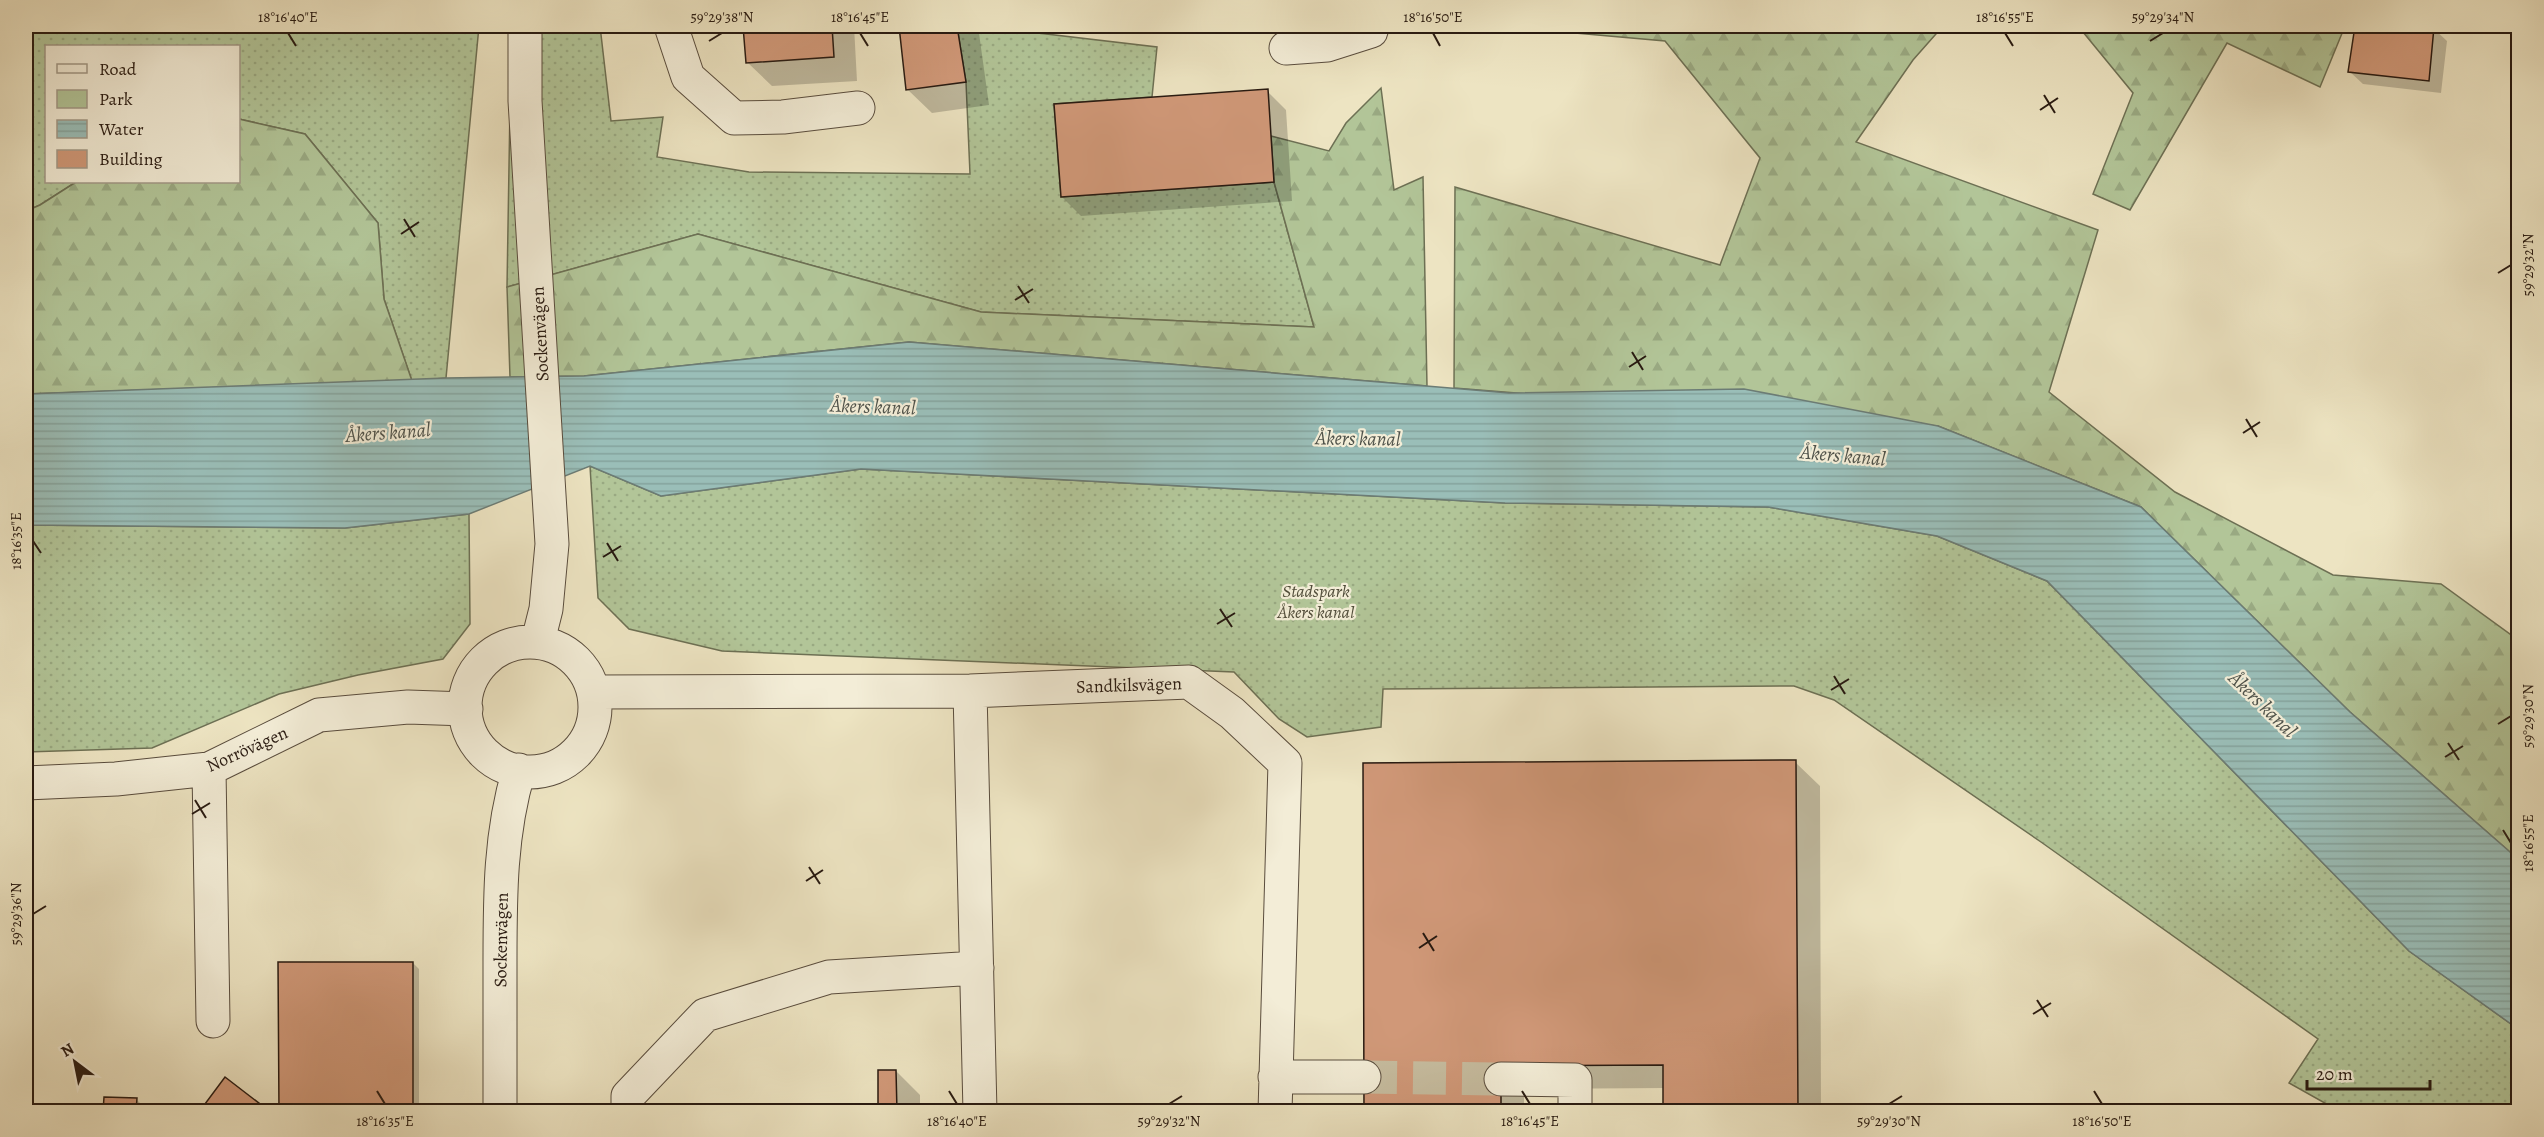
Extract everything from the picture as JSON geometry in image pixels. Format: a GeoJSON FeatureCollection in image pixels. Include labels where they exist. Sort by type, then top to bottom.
{"type":"FeatureCollection","features":[{"type":"Feature","properties":{"kind":"street","name":"Sockenvägen"},"geometry":{"type":"LineString","coordinates":[[525,26],[525,101],[552,544],[546,609],[538,642]]}},
{"type":"Feature","properties":{"kind":"street"},"geometry":{"type":"LineString","coordinates":[[671,26],[688,77],[734,118],[783,117],[858,108]]}},
{"type":"Feature","properties":{"kind":"street"},"geometry":{"type":"LineString","coordinates":[[1286,48],[1327,45],[1371,31],[1372,26]]}},
{"type":"Feature","properties":{"kind":"street"},"geometry":{"type":"LineString","coordinates":[[538,642],[570,655],[582,667],[594,692],[592,729],[578,751],[556,766],[533,772],[496,762],[478,745],[469,728],[466,709],[469,684],[486,659],[515,643],[538,642]]}},
{"type":"Feature","properties":{"kind":"street","name":"Sandkilsvägen"},"geometry":{"type":"LineString","coordinates":[[594,692],[970,691],[1189,682],[1232,713],[1285,763],[1275,1112]]}},
{"type":"Feature","properties":{"kind":"street"},"geometry":{"type":"LineString","coordinates":[[970,691],[980,1112]]}},
{"type":"Feature","properties":{"kind":"street","name":"Norrövägen"},"geometry":{"type":"LineString","coordinates":[[26,783],[116,779],[209,769],[319,715],[408,707],[466,709]]}},
{"type":"Feature","properties":{"kind":"street"},"geometry":{"type":"LineString","coordinates":[[209,769],[213,1021]]}},
{"type":"Feature","properties":{"kind":"street","name":"Sockenvägen"},"geometry":{"type":"LineString","coordinates":[[500,1112],[500,894],[505,830],[510,800],[519,770]]}},
{"type":"Feature","properties":{"kind":"street"},"geometry":{"type":"LineString","coordinates":[[628,1112],[628,1096],[705,1015],[829,977],[976,969]]}},
{"type":"Feature","properties":{"kind":"street"},"geometry":{"type":"LineString","coordinates":[[1275,1077],[1364,1077]]}},
{"type":"Feature","properties":{"kind":"street"},"geometry":{"type":"LineString","coordinates":[[1501,1078],[1575,1080],[1575,1112]]}},
{"type":"Feature","properties":{"kind":"green space"},"geometry":{"type":"Polygon","coordinates":[[[26,26],[479,26],[446,378],[412,381],[384,299],[378,223],[305,134],[240,119],[240,45],[45,45],[45,183],[74,183],[40,205],[26,211],[26,26]]]}},
{"type":"Feature","properties":{"kind":"green space"},"geometry":{"type":"Polygon","coordinates":[[[523,26],[600,26],[611,121],[663,117],[657,157],[749,172],[970,174],[966,82],[957,26],[1036,26],[1038,33],[1157,47],[1152,97],[1054,104],[1061,197],[1274,182],[1314,327],[981,312],[698,234],[507,287],[510,106],[523,26]]]}},
{"type":"Feature","properties":{"kind":"green space"},"geometry":{"type":"Polygon","coordinates":[[[1442,26],[1943,26],[1913,60],[1856,142],[2098,230],[2049,392],[2175,492],[2333,575],[2441,584],[2518,640],[2518,859],[2350,712],[2141,507],[1938,426],[1454,388],[1455,187],[1720,265],[1760,158],[1665,41],[1575,33],[1443,33],[1442,26]]]}},
{"type":"Feature","properties":{"kind":"green space"},"geometry":{"type":"Polygon","coordinates":[[[2078,26],[2345,26],[2320,87],[2227,43],[2130,210],[2093,194],[2133,93],[2078,26]]]}},
{"type":"Feature","properties":{"kind":"green space"},"geometry":{"type":"Polygon","coordinates":[[[1381,88],[1394,190],[1423,177],[1427,386],[909,342],[584,376],[510,377],[507,287],[698,234],[981,312],[1314,327],[1274,182],[1271,136],[1329,151],[1346,123],[1381,88]]]}},
{"type":"Feature","properties":{"kind":"green space"},"geometry":{"type":"Polygon","coordinates":[[[240,119],[305,134],[378,223],[384,299],[412,381],[26,394],[26,211],[40,205],[74,183],[240,183],[240,119]]]}},
{"type":"Feature","properties":{"kind":"green space","name":"Stadspark Åkers kanal"},"geometry":{"type":"Polygon","coordinates":[[[590,466],[661,496],[861,469],[1505,503],[1768,507],[1937,536],[2047,581],[2409,951],[2518,1029],[2518,1111],[2339,1111],[2289,1083],[2318,1039],[2041,842],[1834,700],[1794,686],[1383,689],[1381,727],[1307,737],[1279,719],[1234,672],[722,651],[629,629],[598,598],[590,466]]]}},
{"type":"Feature","properties":{"kind":"green space"},"geometry":{"type":"Polygon","coordinates":[[[469,514],[470,624],[443,659],[358,675],[279,694],[152,748],[26,752],[26,525],[345,528],[469,514]]]}},
{"type":"Feature","properties":{"kind":"water","name":"Åkers kanal"},"geometry":{"type":"Polygon","coordinates":[[[909,342],[1509,393],[1744,389],[1938,426],[2141,507],[2350,712],[2518,859],[2518,1029],[2409,951],[2047,581],[1937,536],[1768,507],[1505,503],[861,469],[661,496],[590,466],[469,514],[345,528],[26,525],[26,394],[446,378],[584,376],[909,342]]]}},
{"type":"Feature","properties":{"kind":"building"},"geometry":{"type":"Polygon","coordinates":[[[743,26],[832,26],[834,57],[746,63],[743,26]]]}},
{"type":"Feature","properties":{"kind":"building"},"geometry":{"type":"Polygon","coordinates":[[[899,26],[957,26],[966,82],[906,90],[899,26]]]}},
{"type":"Feature","properties":{"kind":"building"},"geometry":{"type":"Polygon","coordinates":[[[2355,26],[2434,27],[2429,81],[2348,72],[2355,26]]]}},
{"type":"Feature","properties":{"kind":"building"},"geometry":{"type":"Polygon","coordinates":[[[1268,89],[1274,182],[1061,197],[1054,104],[1268,89]]]}},
{"type":"Feature","properties":{"kind":"building"},"geometry":{"type":"Polygon","coordinates":[[[1796,760],[1798,1112],[1663,1112],[1663,1065],[1501,1066],[1501,1112],[1364,1112],[1363,763],[1796,760]]]}},
{"type":"Feature","properties":{"kind":"building"},"geometry":{"type":"Polygon","coordinates":[[[278,962],[413,962],[413,1112],[279,1112],[278,962]]]}},
{"type":"Feature","properties":{"kind":"building"},"geometry":{"type":"Polygon","coordinates":[[[878,1070],[896,1070],[897,1112],[878,1112],[878,1070]]]}},
{"type":"Feature","properties":{"kind":"building"},"geometry":{"type":"Polygon","coordinates":[[[225,1077],[264,1107],[261,1112],[199,1112],[225,1077]]]}},
{"type":"Feature","properties":{"kind":"building"},"geometry":{"type":"Polygon","coordinates":[[[104,1097],[137,1098],[136,1112],[103,1112],[104,1097]]]}},
{"type":"Feature","properties":{"kind":"tunnel"},"geometry":{"type":"LineString","coordinates":[[1364,1077],[1501,1079]]}}]}
